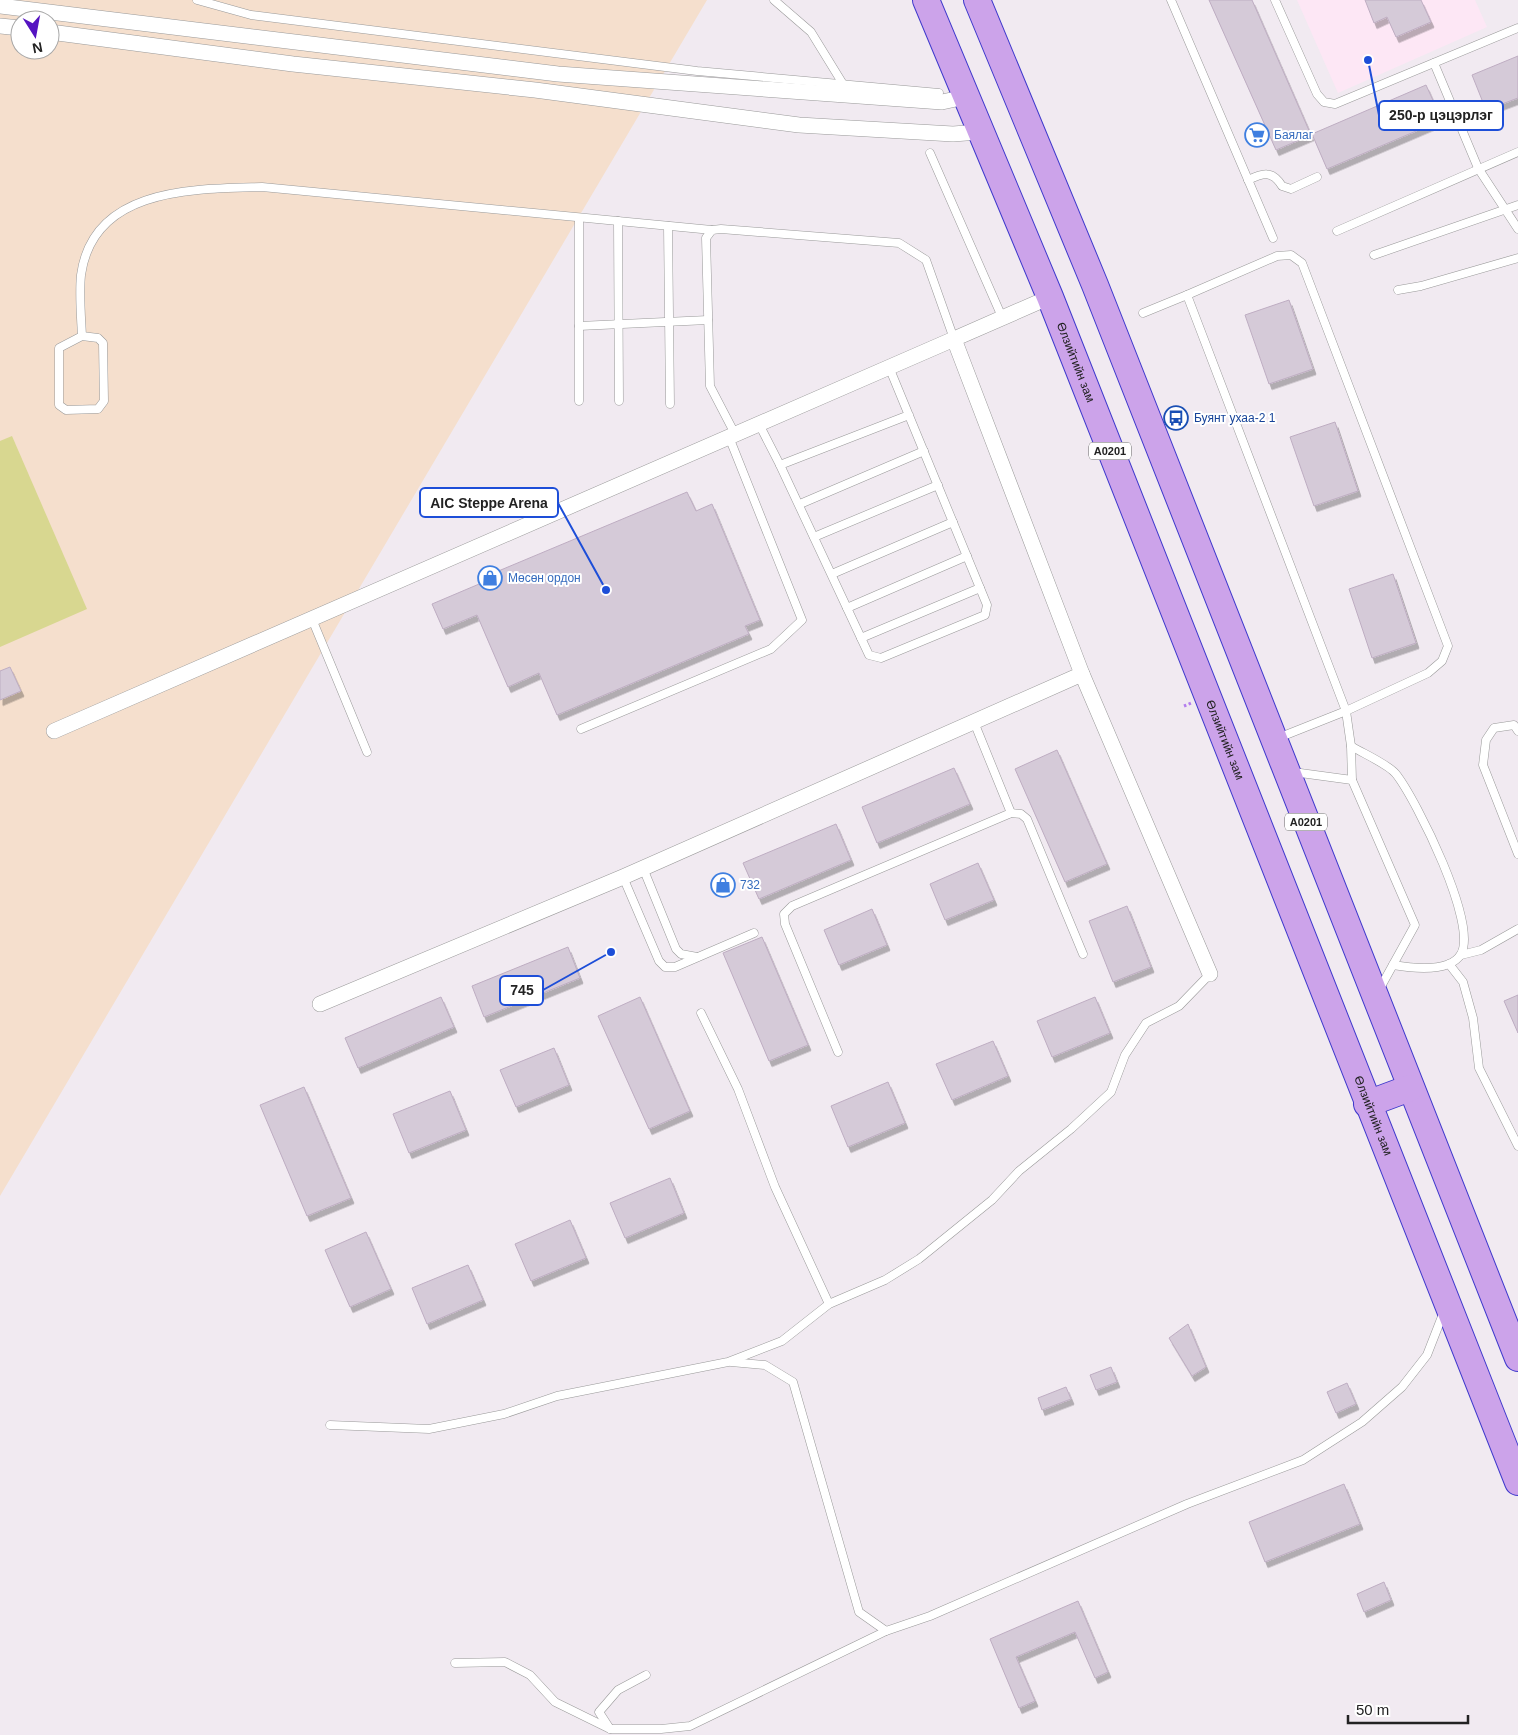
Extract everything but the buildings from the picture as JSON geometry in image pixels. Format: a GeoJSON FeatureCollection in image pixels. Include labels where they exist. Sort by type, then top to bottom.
{"type":"FeatureCollection","features":[{"type":"Feature","properties":{"kind":"highway","name":"Өлзийтийн зам"},"geometry":{"type":"LineString","coordinates":[[926,0],[979,132],[1050,298],[1446,1305],[1518,1482]]}},
{"type":"Feature","properties":{"kind":"highway","name":"A0201"},"geometry":{"type":"LineString","coordinates":[[982,2],[1518,1358]]}},
{"type":"Feature","properties":{"kind":"highway"},"geometry":{"type":"LineString","coordinates":[[1367,1104],[1410,1088]]}},
{"type":"Feature","properties":{"kind":"street"},"geometry":{"type":"LineString","coordinates":[[0,6],[558,74],[942,102],[965,97]]}},
{"type":"Feature","properties":{"kind":"street"},"geometry":{"type":"LineString","coordinates":[[60,33],[293,64],[535,90],[799,125],[953,134],[979,132]]}},
{"type":"Feature","properties":{"kind":"street"},"geometry":{"type":"LineString","coordinates":[[54,731],[954,338],[1050,298]]}},
{"type":"Feature","properties":{"kind":"street"},"geometry":{"type":"LineString","coordinates":[[954,338],[1082,674],[1210,974]]}},
{"type":"Feature","properties":{"kind":"street"},"geometry":{"type":"LineString","coordinates":[[320,1004],[623,877],[1082,674]]}},
{"type":"Feature","properties":{"kind":"lane"},"geometry":{"type":"LineString","coordinates":[[197,0],[260,17],[697,71],[939,93]]}},
{"type":"Feature","properties":{"kind":"lane"},"geometry":{"type":"LineString","coordinates":[[774,0],[811,32],[843,84]]}},
{"type":"Feature","properties":{"kind":"lane"},"geometry":{"type":"LineString","coordinates":[[1171,0],[1273,238]]}},
{"type":"Feature","properties":{"kind":"lane"},"geometry":{"type":"LineString","coordinates":[[1275,0],[1317,94],[1324,102],[1335,104],[1518,28]]}},
{"type":"Feature","properties":{"kind":"lane"},"geometry":{"type":"LineString","coordinates":[[1434,63],[1478,168],[1518,229]]}},
{"type":"Feature","properties":{"kind":"lane"},"geometry":{"type":"LineString","coordinates":[[1337,231],[1518,152]]}},
{"type":"Feature","properties":{"kind":"lane"},"geometry":{"type":"LineString","coordinates":[[930,153],[1002,318]]}},
{"type":"Feature","properties":{"kind":"lane"},"geometry":{"type":"LineString","coordinates":[[1248,180],[1261,174],[1269,173],[1277,178],[1282,186],[1291,189],[1317,177]]}},
{"type":"Feature","properties":{"kind":"lane"},"geometry":{"type":"LineString","coordinates":[[82,336],[81,274],[95,234],[118,212],[148,198],[198,189],[262,187],[712,230],[721,229],[899,243],[926,260],[954,338]]}},
{"type":"Feature","properties":{"kind":"lane"},"geometry":{"type":"LineString","coordinates":[[1374,255],[1518,205]]}},
{"type":"Feature","properties":{"kind":"lane"},"geometry":{"type":"LineString","coordinates":[[579,218],[579,401]]}},
{"type":"Feature","properties":{"kind":"lane"},"geometry":{"type":"LineString","coordinates":[[618,221],[619,401]]}},
{"type":"Feature","properties":{"kind":"lane"},"geometry":{"type":"LineString","coordinates":[[668,226],[670,404]]}},
{"type":"Feature","properties":{"kind":"lane"},"geometry":{"type":"LineString","coordinates":[[581,729],[771,649],[802,620],[732,435],[710,386],[706,238],[712,230]]}},
{"type":"Feature","properties":{"kind":"lane"},"geometry":{"type":"LineString","coordinates":[[1144,313],[1277,256],[1291,255],[1302,263],[1370,437],[1448,646],[1442,661],[1428,673],[1346,711],[1273,740]]}},
{"type":"Feature","properties":{"kind":"lane"},"geometry":{"type":"LineString","coordinates":[[1398,290],[1421,286],[1518,258]]}},
{"type":"Feature","properties":{"kind":"lane"},"geometry":{"type":"LineString","coordinates":[[1186,295],[1346,711],[1351,746],[1352,780],[1415,925],[1375,996]]}},
{"type":"Feature","properties":{"kind":"lane"},"geometry":{"type":"LineString","coordinates":[[579,326],[708,320]]}},
{"type":"Feature","properties":{"kind":"lane"},"geometry":{"type":"LineString","coordinates":[[82,336],[98,338],[103,343],[104,401],[98,409],[66,410],[60,405],[59,348],[82,336]]}},
{"type":"Feature","properties":{"kind":"lane"},"geometry":{"type":"LineString","coordinates":[[759,424],[800,504],[869,655],[881,658],[985,615],[987,605],[889,367]]}},
{"type":"Feature","properties":{"kind":"lane"},"geometry":{"type":"LineString","coordinates":[[780,465],[909,415]]}},
{"type":"Feature","properties":{"kind":"lane"},"geometry":{"type":"LineString","coordinates":[[800,504],[924,451]]}},
{"type":"Feature","properties":{"kind":"lane"},"geometry":{"type":"LineString","coordinates":[[814,537],[938,485]]}},
{"type":"Feature","properties":{"kind":"lane"},"geometry":{"type":"LineString","coordinates":[[832,574],[953,522]]}},
{"type":"Feature","properties":{"kind":"lane"},"geometry":{"type":"LineString","coordinates":[[847,608],[967,556]]}},
{"type":"Feature","properties":{"kind":"lane"},"geometry":{"type":"LineString","coordinates":[[861,638],[980,588]]}},
{"type":"Feature","properties":{"kind":"lane"},"geometry":{"type":"LineString","coordinates":[[312,619],[367,752]]}},
{"type":"Feature","properties":{"kind":"lane"},"geometry":{"type":"LineString","coordinates":[[974,722],[1011,813]]}},
{"type":"Feature","properties":{"kind":"lane"},"geometry":{"type":"LineString","coordinates":[[1518,731],[1514,725],[1494,728],[1486,740],[1482,765],[1518,854]]}},
{"type":"Feature","properties":{"kind":"lane"},"geometry":{"type":"LineString","coordinates":[[1351,746],[1395,773],[1420,813],[1455,893],[1465,942],[1460,955]]}},
{"type":"Feature","properties":{"kind":"lane"},"geometry":{"type":"LineString","coordinates":[[1286,772],[1352,780]]}},
{"type":"Feature","properties":{"kind":"lane"},"geometry":{"type":"LineString","coordinates":[[838,1052],[785,924],[784,914],[792,906],[1011,813],[1021,814],[1027,819],[1083,954]]}},
{"type":"Feature","properties":{"kind":"lane"},"geometry":{"type":"LineString","coordinates":[[643,868],[676,949],[681,954],[698,957]]}},
{"type":"Feature","properties":{"kind":"lane"},"geometry":{"type":"LineString","coordinates":[[623,877],[659,961],[665,967],[675,967],[754,933]]}},
{"type":"Feature","properties":{"kind":"lane"},"geometry":{"type":"LineString","coordinates":[[1393,965],[1430,967],[1449,964],[1460,955],[1481,950],[1518,929]]}},
{"type":"Feature","properties":{"kind":"lane"},"geometry":{"type":"LineString","coordinates":[[1449,964],[1464,982],[1474,1018],[1479,1068],[1518,1146]]}},
{"type":"Feature","properties":{"kind":"lane"},"geometry":{"type":"LineString","coordinates":[[330,1425],[429,1429],[504,1414],[557,1396],[728,1362],[782,1341],[828,1304],[885,1280],[919,1259],[992,1200],[1019,1171],[1071,1129],[1111,1092],[1125,1055],[1146,1023],[1179,1006],[1210,974]]}},
{"type":"Feature","properties":{"kind":"lane"},"geometry":{"type":"LineString","coordinates":[[701,1013],[738,1089],[776,1186],[828,1304]]}},
{"type":"Feature","properties":{"kind":"lane"},"geometry":{"type":"LineString","coordinates":[[455,1663],[505,1662],[530,1675],[555,1702],[610,1730],[661,1729],[690,1726],[886,1631],[930,1616],[1187,1504],[1303,1460],[1362,1422],[1402,1387],[1427,1355],[1446,1305]]}},
{"type":"Feature","properties":{"kind":"lane"},"geometry":{"type":"LineString","coordinates":[[728,1362],[765,1365],[793,1382],[860,1612],[886,1631]]}},
{"type":"Feature","properties":{"kind":"lane"},"geometry":{"type":"LineString","coordinates":[[610,1730],[599,1712],[618,1690],[646,1675]]}},
{"type":"Feature","properties":{"kind":"shaded area"},"geometry":{"type":"Polygon","coordinates":[[[0,0],[707,0],[0,1196],[0,0]]]}},
{"type":"Feature","properties":{"kind":"shaded area"},"geometry":{"type":"Polygon","coordinates":[[[1297,0],[1475,0],[1487,27],[1338,93],[1297,0]]]}},
{"type":"Feature","properties":{"kind":"shaded area"},"geometry":{"type":"Polygon","coordinates":[[[12,436],[87,609],[0,647],[0,441],[12,436]]]}},
{"type":"Feature","properties":{"kind":"place","name":"250-р цэцэрлэг"},"geometry":{"type":"Point","coordinates":[1368,60]}},
{"type":"Feature","properties":{"kind":"place","name":"Баялаг"},"geometry":{"type":"Point","coordinates":[1257,135]}},
{"type":"Feature","properties":{"kind":"place","name":"Буянт ухаа-2 1"},"geometry":{"type":"Point","coordinates":[1176,418]}},
{"type":"Feature","properties":{"kind":"place","name":"Мөсөн ордон"},"geometry":{"type":"Point","coordinates":[490,578]}},
{"type":"Feature","properties":{"kind":"place","name":"AIC Steppe Arena"},"geometry":{"type":"Point","coordinates":[606,590]}},
{"type":"Feature","properties":{"kind":"place","name":"732"},"geometry":{"type":"Point","coordinates":[723,885]}},
{"type":"Feature","properties":{"kind":"place","name":"745"},"geometry":{"type":"Point","coordinates":[611,952]}}]}
